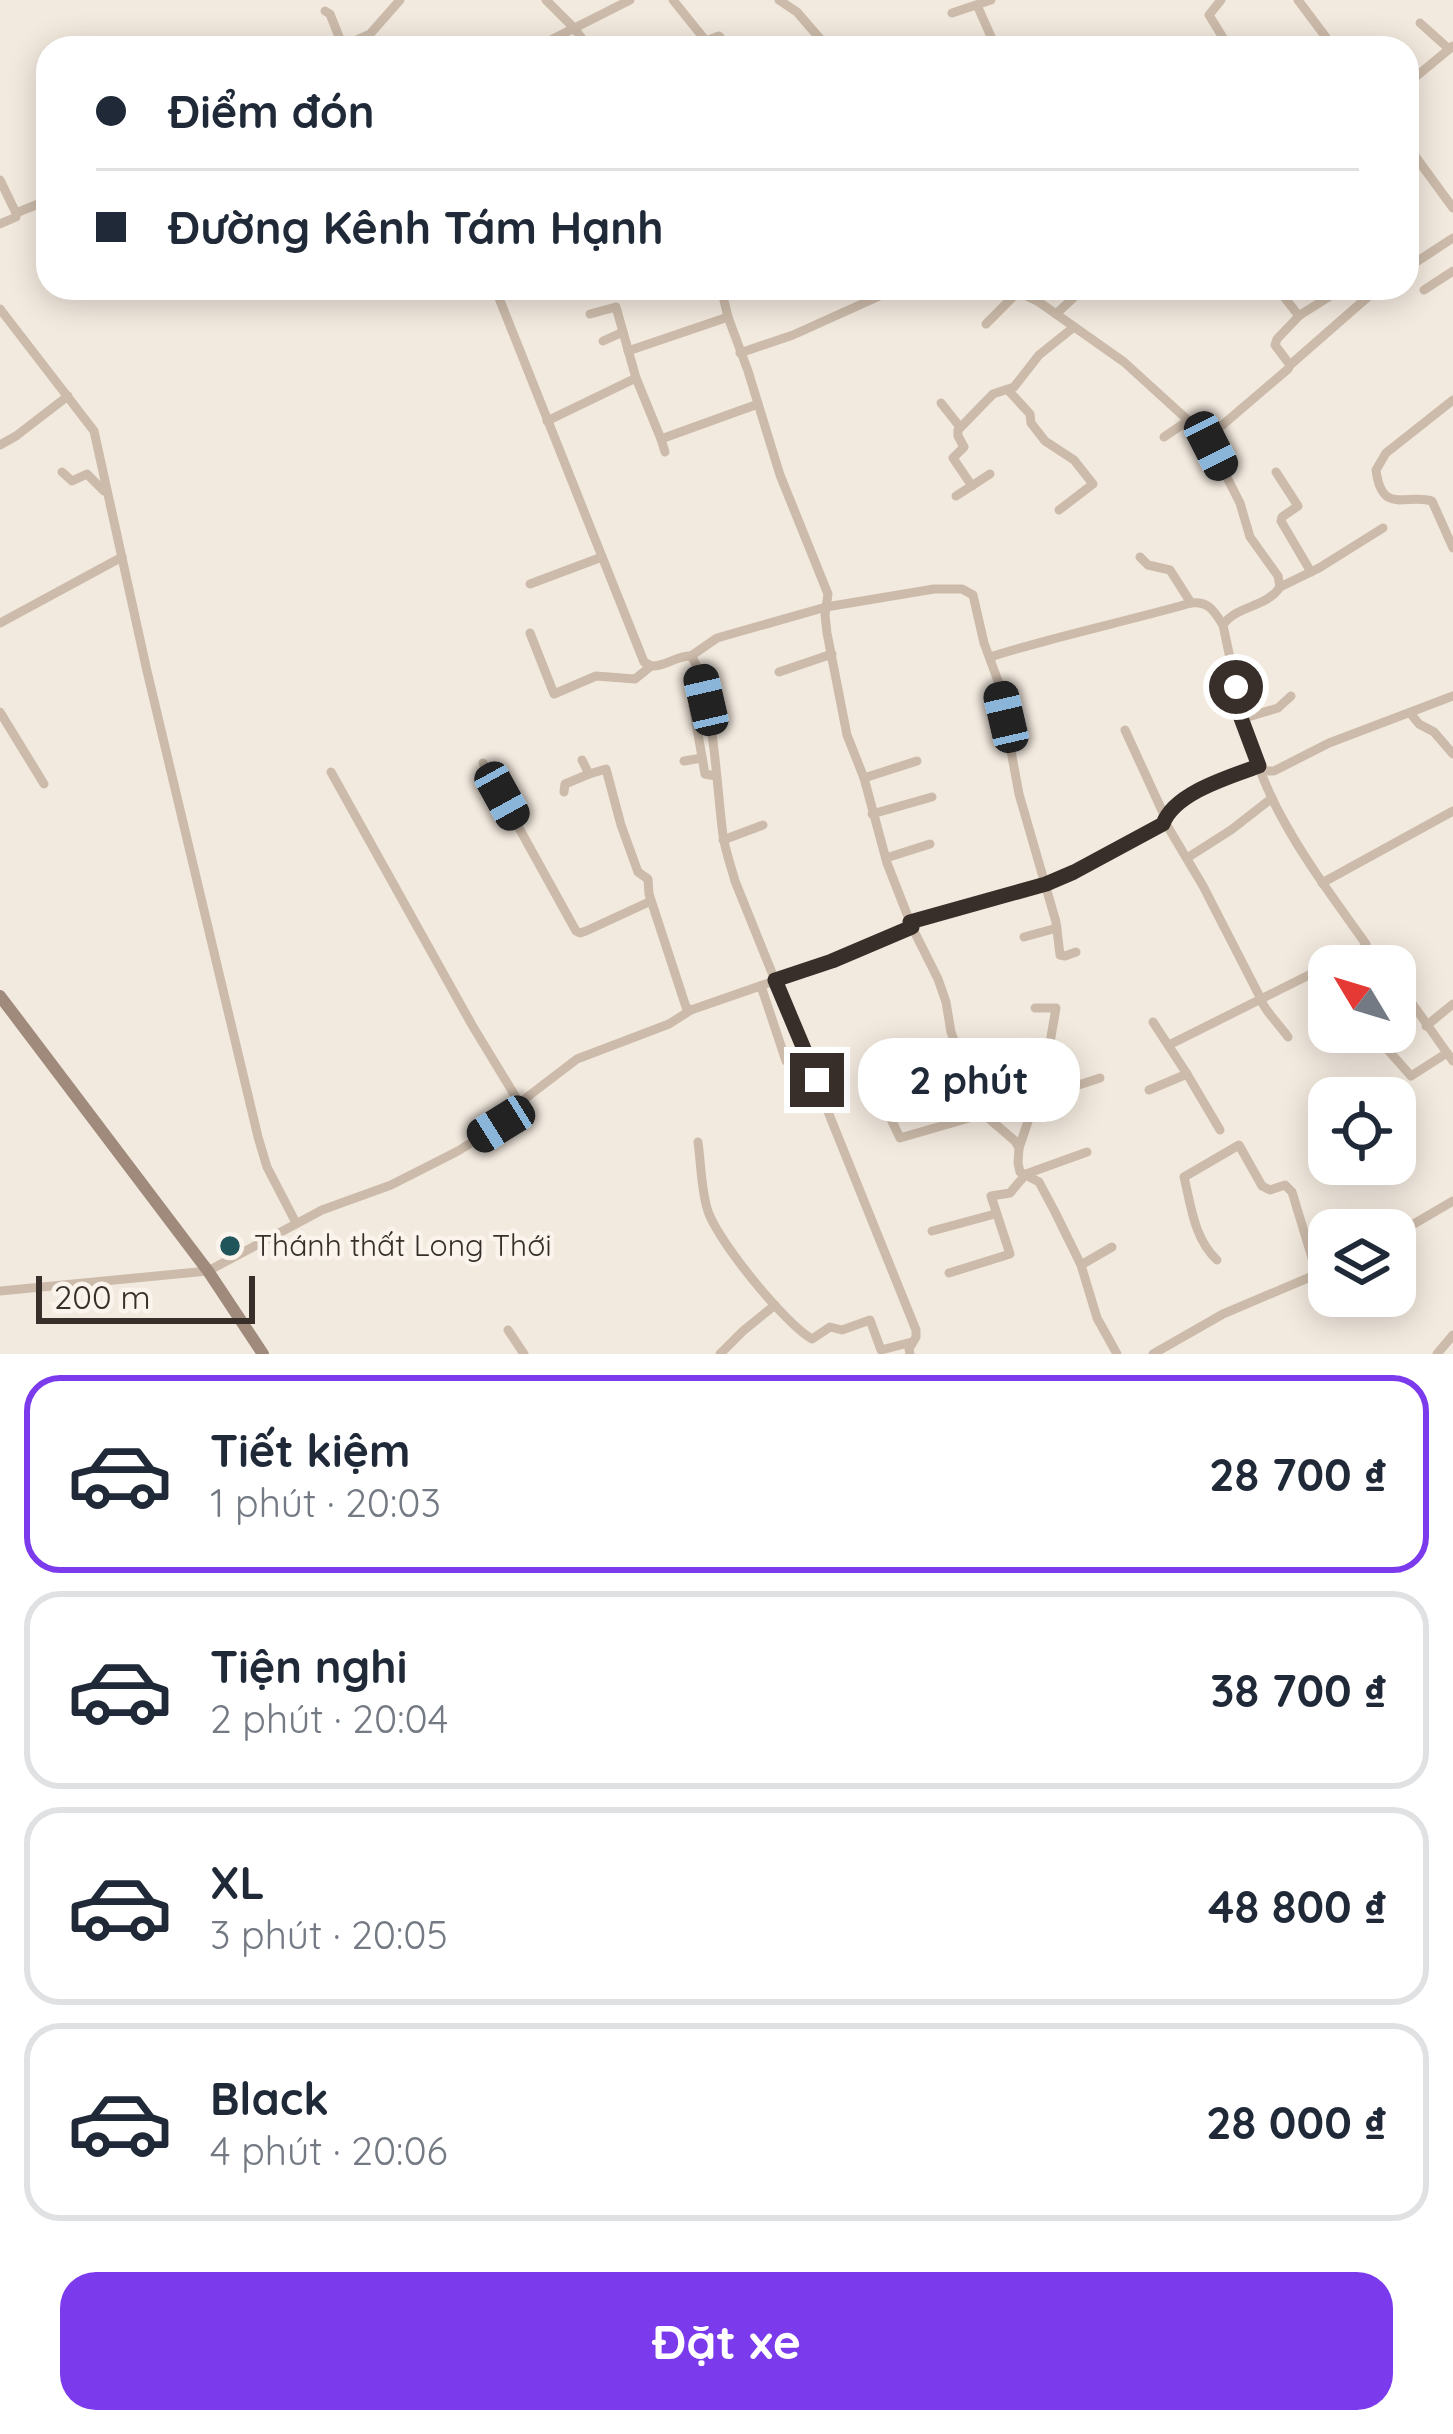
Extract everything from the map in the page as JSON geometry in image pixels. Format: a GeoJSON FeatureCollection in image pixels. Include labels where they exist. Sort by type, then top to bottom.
{"type":"FeatureCollection","features":[{"type":"Feature","properties":{"kind":"street"},"geometry":{"type":"LineString","coordinates":[[366,36],[400,0]]}},
{"type":"Feature","properties":{"kind":"street"},"geometry":{"type":"LineString","coordinates":[[546,0],[580,36]]}},
{"type":"Feature","properties":{"kind":"street"},"geometry":{"type":"LineString","coordinates":[[556,10],[567,0]]}},
{"type":"Feature","properties":{"kind":"street"},"geometry":{"type":"LineString","coordinates":[[558,36],[630,0]]}},
{"type":"Feature","properties":{"kind":"street"},"geometry":{"type":"LineString","coordinates":[[674,0],[702,36]]}},
{"type":"Feature","properties":{"kind":"street"},"geometry":{"type":"LineString","coordinates":[[779,0],[797,12],[817,36]]}},
{"type":"Feature","properties":{"kind":"street"},"geometry":{"type":"LineString","coordinates":[[952,14],[991,0]]}},
{"type":"Feature","properties":{"kind":"street"},"geometry":{"type":"LineString","coordinates":[[1221,0],[1209,15],[1222,36]]}},
{"type":"Feature","properties":{"kind":"street"},"geometry":{"type":"LineString","coordinates":[[1298,0],[1325,36]]}},
{"type":"Feature","properties":{"kind":"street"},"geometry":{"type":"LineString","coordinates":[[977,5],[991,36]]}},
{"type":"Feature","properties":{"kind":"street"},"geometry":{"type":"LineString","coordinates":[[325,10],[336,36]]}},
{"type":"Feature","properties":{"kind":"street"},"geometry":{"type":"LineString","coordinates":[[1419,74],[1451,48],[1420,23]]}},
{"type":"Feature","properties":{"kind":"street"},"geometry":{"type":"LineString","coordinates":[[1419,161],[1453,208]]}},
{"type":"Feature","properties":{"kind":"street"},"geometry":{"type":"LineString","coordinates":[[0,180],[16,213],[0,224]]}},
{"type":"Feature","properties":{"kind":"street"},"geometry":{"type":"LineString","coordinates":[[16,213],[36,205]]}},
{"type":"Feature","properties":{"kind":"street"},"geometry":{"type":"LineString","coordinates":[[1419,260],[1453,238]]}},
{"type":"Feature","properties":{"kind":"street"},"geometry":{"type":"LineString","coordinates":[[1424,290],[1453,271]]}},
{"type":"Feature","properties":{"kind":"street"},"geometry":{"type":"LineString","coordinates":[[501,300],[644,662],[659,667],[692,656],[717,638],[826,607],[934,589],[962,589],[973,595],[1060,955],[1076,952]]}},
{"type":"Feature","properties":{"kind":"street"},"geometry":{"type":"LineString","coordinates":[[724,300],[780,475],[828,594],[827,633],[847,735],[886,858],[938,979],[979,1110],[1019,1148]]}},
{"type":"Feature","properties":{"kind":"street"},"geometry":{"type":"LineString","coordinates":[[740,353],[871,300]]}},
{"type":"Feature","properties":{"kind":"street"},"geometry":{"type":"LineString","coordinates":[[986,324],[1011,300]]}},
{"type":"Feature","properties":{"kind":"street"},"geometry":{"type":"LineString","coordinates":[[1035,300],[1124,362],[1189,420],[1240,503],[1250,537],[1278,576],[1280,587]]}},
{"type":"Feature","properties":{"kind":"street"},"geometry":{"type":"LineString","coordinates":[[1056,314],[1071,300]]}},
{"type":"Feature","properties":{"kind":"street"},"geometry":{"type":"LineString","coordinates":[[1286,300],[1299,316]]}},
{"type":"Feature","properties":{"kind":"street"},"geometry":{"type":"LineString","coordinates":[[1290,365],[1275,341],[1299,316],[1324,300]]}},
{"type":"Feature","properties":{"kind":"street"},"geometry":{"type":"LineString","coordinates":[[1205,440],[1364,300]]}},
{"type":"Feature","properties":{"kind":"street"},"geometry":{"type":"LineString","coordinates":[[590,314],[616,307],[636,378],[665,452]]}},
{"type":"Feature","properties":{"kind":"street"},"geometry":{"type":"LineString","coordinates":[[0,309],[94,431],[258,1137],[267,1167],[296,1223]]}},
{"type":"Feature","properties":{"kind":"street"},"geometry":{"type":"LineString","coordinates":[[628,351],[728,317]]}},
{"type":"Feature","properties":{"kind":"street"},"geometry":{"type":"LineString","coordinates":[[973,486],[953,458],[964,447],[957,433],[994,394],[1018,383],[1039,356],[1074,327]]}},
{"type":"Feature","properties":{"kind":"street"},"geometry":{"type":"LineString","coordinates":[[604,341],[623,332]]}},
{"type":"Feature","properties":{"kind":"street"},"geometry":{"type":"LineString","coordinates":[[547,421],[636,378]]}},
{"type":"Feature","properties":{"kind":"street"},"geometry":{"type":"LineString","coordinates":[[1007,390],[1030,414],[1045,441],[1074,460],[1094,484],[1059,510]]}},
{"type":"Feature","properties":{"kind":"street"},"geometry":{"type":"LineString","coordinates":[[0,445],[68,396]]}},
{"type":"Feature","properties":{"kind":"street"},"geometry":{"type":"LineString","coordinates":[[1453,400],[1386,453],[1376,470],[1378,484],[1393,500],[1432,501],[1453,548]]}},
{"type":"Feature","properties":{"kind":"street"},"geometry":{"type":"LineString","coordinates":[[940,403],[961,427]]}},
{"type":"Feature","properties":{"kind":"street"},"geometry":{"type":"LineString","coordinates":[[662,439],[758,404]]}},
{"type":"Feature","properties":{"kind":"street"},"geometry":{"type":"LineString","coordinates":[[1164,437],[1189,420]]}},
{"type":"Feature","properties":{"kind":"street"},"geometry":{"type":"LineString","coordinates":[[62,472],[72,482],[87,474],[107,495]]}},
{"type":"Feature","properties":{"kind":"street"},"geometry":{"type":"LineString","coordinates":[[1276,472],[1298,506],[1281,521],[1311,572]]}},
{"type":"Feature","properties":{"kind":"street"},"geometry":{"type":"LineString","coordinates":[[956,496],[990,474]]}},
{"type":"Feature","properties":{"kind":"street"},"geometry":{"type":"LineString","coordinates":[[1223,625],[1233,614],[1275,596],[1280,587],[1383,528]]}},
{"type":"Feature","properties":{"kind":"street"},"geometry":{"type":"LineString","coordinates":[[1140,556],[1148,565],[1170,570],[1191,603]]}},
{"type":"Feature","properties":{"kind":"street"},"geometry":{"type":"LineString","coordinates":[[0,623],[122,557]]}},
{"type":"Feature","properties":{"kind":"street"},"geometry":{"type":"LineString","coordinates":[[530,584],[602,557]]}},
{"type":"Feature","properties":{"kind":"street"},"geometry":{"type":"LineString","coordinates":[[990,657],[1191,603],[1212,607],[1223,625],[1241,719],[1272,798],[1365,945]]}},
{"type":"Feature","properties":{"kind":"street"},"geometry":{"type":"LineString","coordinates":[[530,633],[554,694],[596,676],[635,679],[651,666]]}},
{"type":"Feature","properties":{"kind":"street"},"geometry":{"type":"LineString","coordinates":[[779,672],[832,654]]}},
{"type":"Feature","properties":{"kind":"street"},"geometry":{"type":"LineString","coordinates":[[692,656],[706,700],[723,839],[735,881],[916,1330],[910,1354]]}},
{"type":"Feature","properties":{"kind":"street"},"geometry":{"type":"LineString","coordinates":[[1241,719],[1278,708],[1291,696]]}},
{"type":"Feature","properties":{"kind":"street"},"geometry":{"type":"LineString","coordinates":[[0,1291],[208,1271],[322,1210],[391,1185],[458,1151],[501,1124],[577,1059],[670,1024],[691,1010],[832,961],[911,925],[1046,884],[1165,820],[1180,800],[1232,776],[1260,769],[1274,771],[1329,743],[1453,696]]}},
{"type":"Feature","properties":{"kind":"street"},"geometry":{"type":"LineString","coordinates":[[706,700],[693,706],[705,775],[716,776]]}},
{"type":"Feature","properties":{"kind":"street"},"geometry":{"type":"LineString","coordinates":[[0,712],[44,784]]}},
{"type":"Feature","properties":{"kind":"street"},"geometry":{"type":"LineString","coordinates":[[1410,713],[1453,754]]}},
{"type":"Feature","properties":{"kind":"street"},"geometry":{"type":"LineString","coordinates":[[1125,730],[1165,820],[1262,1006],[1288,1037]]}},
{"type":"Feature","properties":{"kind":"street"},"geometry":{"type":"LineString","coordinates":[[684,761],[702,758]]}},
{"type":"Feature","properties":{"kind":"street"},"geometry":{"type":"LineString","coordinates":[[582,760],[589,774]]}},
{"type":"Feature","properties":{"kind":"street"},"geometry":{"type":"LineString","coordinates":[[864,778],[917,761]]}},
{"type":"Feature","properties":{"kind":"street"},"geometry":{"type":"LineString","coordinates":[[483,763],[576,932],[651,902]]}},
{"type":"Feature","properties":{"kind":"street"},"geometry":{"type":"LineString","coordinates":[[564,792],[565,784],[606,769],[620,825],[640,875],[648,879],[651,902],[686,1007],[691,1010]]}},
{"type":"Feature","properties":{"kind":"street"},"geometry":{"type":"LineString","coordinates":[[331,772],[520,1104]]}},
{"type":"Feature","properties":{"kind":"street"},"geometry":{"type":"LineString","coordinates":[[872,814],[932,797]]}},
{"type":"Feature","properties":{"kind":"street"},"geometry":{"type":"LineString","coordinates":[[1187,859],[1272,798]]}},
{"type":"Feature","properties":{"kind":"street"},"geometry":{"type":"LineString","coordinates":[[1322,883],[1453,811]]}},
{"type":"Feature","properties":{"kind":"street"},"geometry":{"type":"LineString","coordinates":[[723,839],[763,825]]}},
{"type":"Feature","properties":{"kind":"street"},"geometry":{"type":"LineString","coordinates":[[886,858],[930,844]]}},
{"type":"Feature","properties":{"kind":"street"},"geometry":{"type":"LineString","coordinates":[[897,888],[912,884]]}},
{"type":"Feature","properties":{"kind":"street"},"geometry":{"type":"LineString","coordinates":[[1024,938],[1057,928]]}},
{"type":"Feature","properties":{"kind":"street"},"geometry":{"type":"LineString","coordinates":[[1169,1046],[1308,975]]}},
{"type":"Feature","properties":{"kind":"street"},"geometry":{"type":"LineString","coordinates":[[761,986],[786,1061]]}},
{"type":"Feature","properties":{"kind":"street"},"geometry":{"type":"LineString","coordinates":[[0,996],[208,1271],[262,1354]]}},
{"type":"Feature","properties":{"kind":"street"},"geometry":{"type":"LineString","coordinates":[[1426,1026],[1453,1004]]}},
{"type":"Feature","properties":{"kind":"street"},"geometry":{"type":"LineString","coordinates":[[1391,1053],[1411,1076],[1450,1057],[1416,1006]]}},
{"type":"Feature","properties":{"kind":"street"},"geometry":{"type":"LineString","coordinates":[[1035,1008],[1056,1008],[1052,1044],[1018,1163],[1021,1172],[1039,1182],[1081,1265],[1090,1299],[1117,1354]]}},
{"type":"Feature","properties":{"kind":"street"},"geometry":{"type":"LineString","coordinates":[[1153,1022],[1220,1130]]}},
{"type":"Feature","properties":{"kind":"street"},"geometry":{"type":"LineString","coordinates":[[910,1062],[958,1051]]}},
{"type":"Feature","properties":{"kind":"street"},"geometry":{"type":"LineString","coordinates":[[1149,1090],[1187,1074]]}},
{"type":"Feature","properties":{"kind":"street"},"geometry":{"type":"LineString","coordinates":[[1036,1099],[1100,1078]]}},
{"type":"Feature","properties":{"kind":"street"},"geometry":{"type":"LineString","coordinates":[[890,1118],[900,1138],[983,1114]]}},
{"type":"Feature","properties":{"kind":"street"},"geometry":{"type":"LineString","coordinates":[[698,1142],[707,1210],[715,1229],[775,1305],[812,1339],[816,1354]]}},
{"type":"Feature","properties":{"kind":"street"},"geometry":{"type":"LineString","coordinates":[[1217,1260],[1195,1225],[1184,1177],[1239,1145],[1262,1186],[1270,1190],[1285,1185],[1292,1192],[1308,1244]]}},
{"type":"Feature","properties":{"kind":"street"},"geometry":{"type":"LineString","coordinates":[[950,1273],[1010,1254],[991,1196],[1010,1192],[1026,1174],[1087,1152]]}},
{"type":"Feature","properties":{"kind":"street"},"geometry":{"type":"LineString","coordinates":[[1416,1224],[1450,1207]]}},
{"type":"Feature","properties":{"kind":"street"},"geometry":{"type":"LineString","coordinates":[[932,1231],[995,1214]]}},
{"type":"Feature","properties":{"kind":"street"},"geometry":{"type":"LineString","coordinates":[[1081,1265],[1112,1247]]}},
{"type":"Feature","properties":{"kind":"street"},"geometry":{"type":"LineString","coordinates":[[1160,1353],[1223,1314],[1308,1278]]}},
{"type":"Feature","properties":{"kind":"street"},"geometry":{"type":"LineString","coordinates":[[720,1354],[775,1305]]}},
{"type":"Feature","properties":{"kind":"street"},"geometry":{"type":"LineString","coordinates":[[812,1339],[830,1327],[842,1330],[870,1320],[881,1350],[913,1342]]}},
{"type":"Feature","properties":{"kind":"street"},"geometry":{"type":"LineString","coordinates":[[508,1330],[524,1354]]}},
{"type":"Feature","properties":{"kind":"street"},"geometry":{"type":"LineString","coordinates":[[1437,1354],[1453,1335]]}},
{"type":"Feature","properties":{"kind":"place","name":"Thánh thất Long Thới"},"geometry":{"type":"Point","coordinates":[230,1246]}},
{"type":"Feature","properties":{"kind":"route"},"geometry":{"type":"LineString","coordinates":[[817,1080],[775,980],[857,951],[912,927],[910,922],[1029,890],[1074,872],[1166,822],[1168,811],[1180,800],[1259,766],[1238,710],[1236,687]]}}]}
